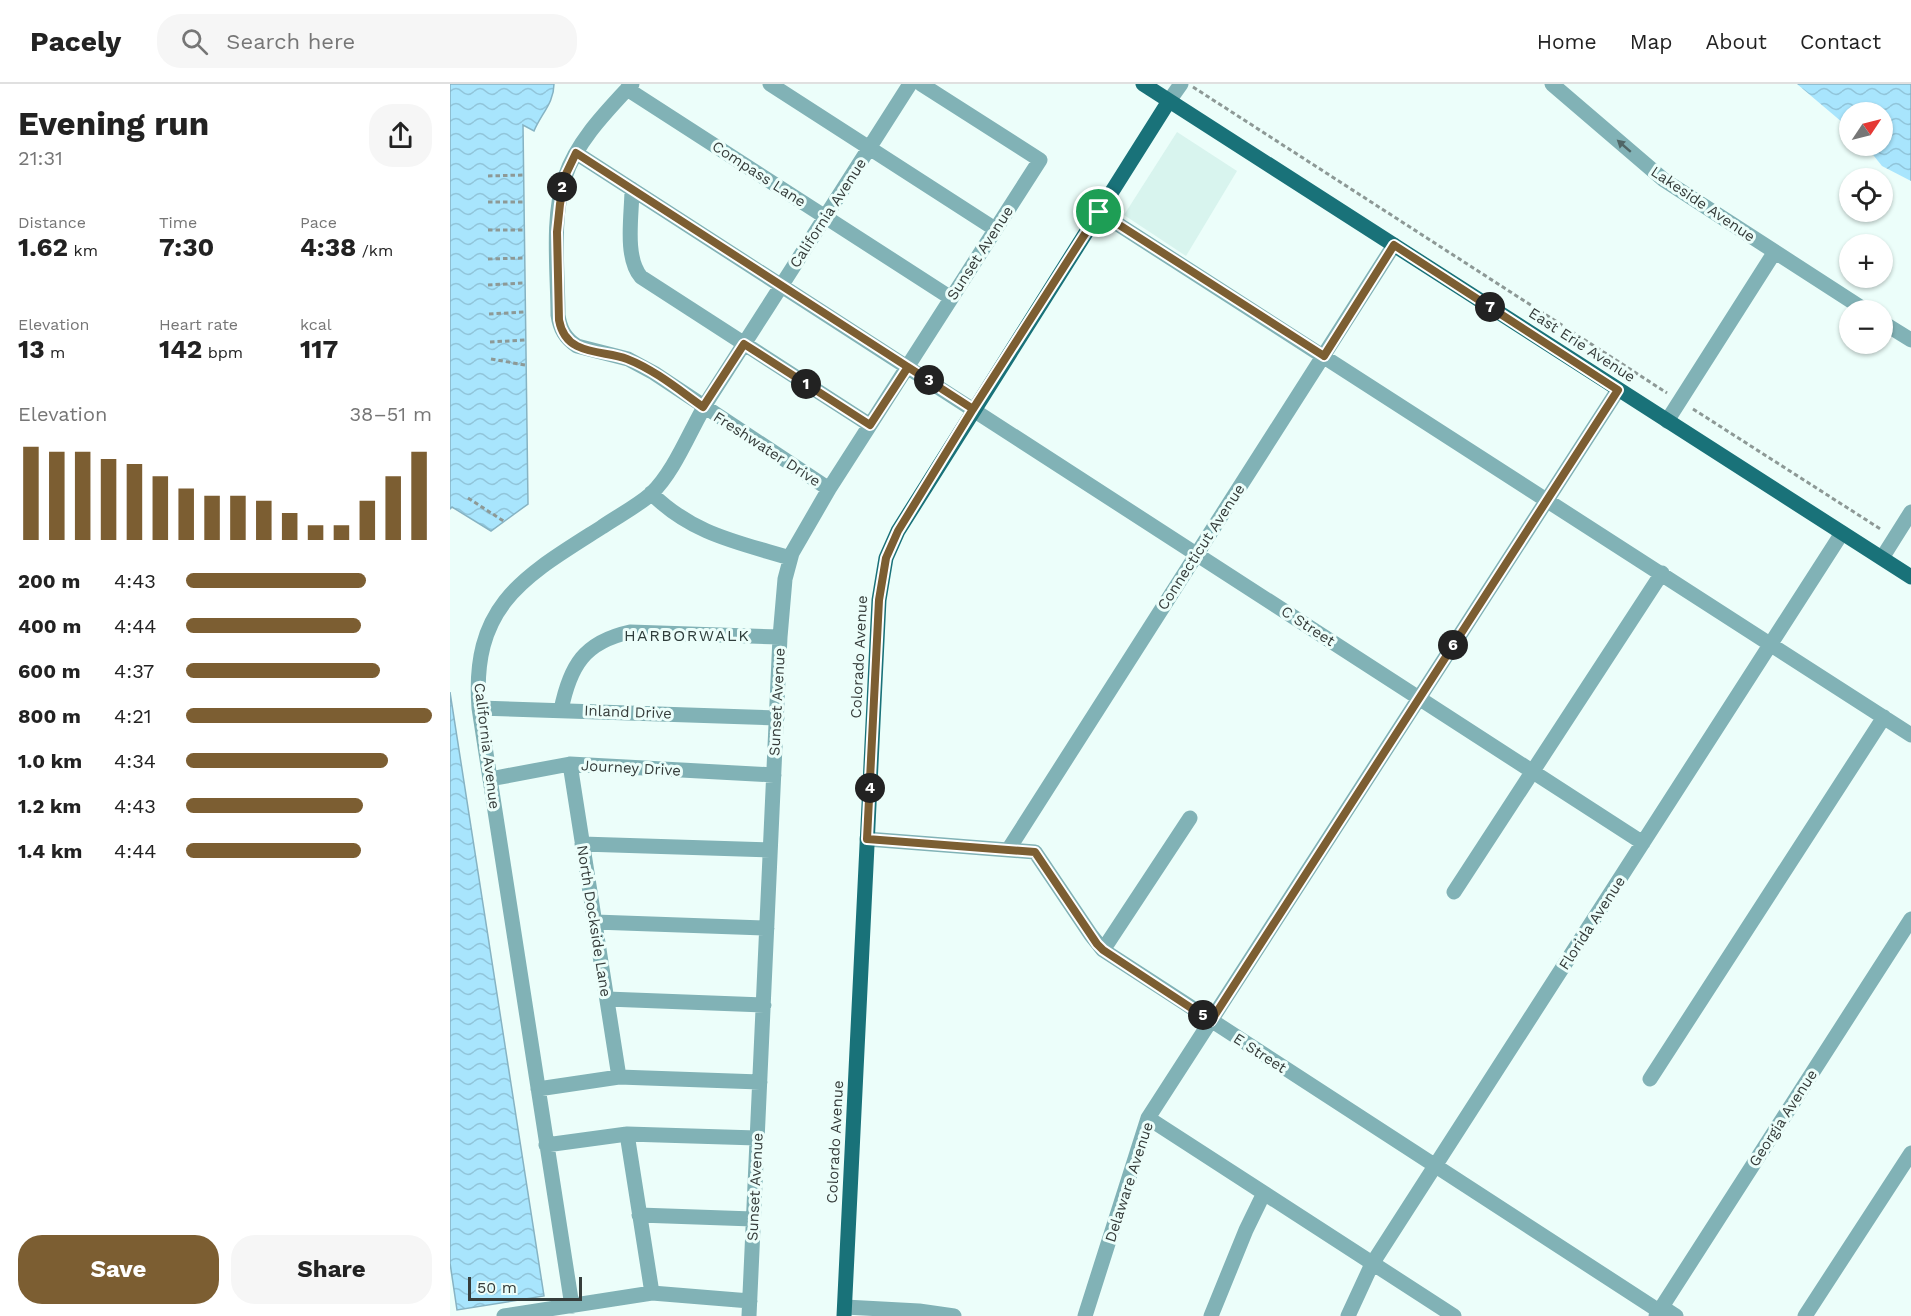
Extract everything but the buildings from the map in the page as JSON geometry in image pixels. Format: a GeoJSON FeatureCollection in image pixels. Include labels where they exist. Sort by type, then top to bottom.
{"type":"FeatureCollection","features":[{"type":"Feature","properties":{"kind":"main road","name":"East Erie Avenue"},"geometry":{"type":"LineString","coordinates":[[1143,84],[1911,577]]}},
{"type":"Feature","properties":{"kind":"main road","name":"Colorado Avenue"},"geometry":{"type":"LineString","coordinates":[[844,1312],[879,600],[883,572],[898,531],[1169,101]]}},
{"type":"Feature","properties":{"kind":"street"},"geometry":{"type":"LineString","coordinates":[[770,84],[995,229]]}},
{"type":"Feature","properties":{"kind":"street","name":"California Avenue"},"geometry":{"type":"LineString","coordinates":[[572,1306],[479,708],[478,672],[482,650],[494,618],[507,597],[521,582],[549,560],[630,509],[651,493],[668,471],[703,407],[910,84]]}},
{"type":"Feature","properties":{"kind":"street","name":"Sunset Avenue"},"geometry":{"type":"LineString","coordinates":[[750,1308],[780,637],[785,579],[790,558],[829,489],[1040,160],[921,84]]}},
{"type":"Feature","properties":{"kind":"street","name":"Colorado Avenue"},"geometry":{"type":"LineString","coordinates":[[1169,101],[1181,84]]}},
{"type":"Feature","properties":{"kind":"street","name":"Lakeside Avenue"},"geometry":{"type":"LineString","coordinates":[[1552,84],[1654,173],[1849,300]]}},
{"type":"Feature","properties":{"kind":"street"},"geometry":{"type":"LineString","coordinates":[[576,153],[597,123],[630,86]]}},
{"type":"Feature","properties":{"kind":"street","name":"Compass Lane"},"geometry":{"type":"LineString","coordinates":[[630,86],[825,217],[951,298]]}},
{"type":"Feature","properties":{"kind":"street","name":"C Street"},"geometry":{"type":"LineString","coordinates":[[576,153],[1643,843]]}},
{"type":"Feature","properties":{"kind":"street","name":"Freshwater Drive"},"geometry":{"type":"LineString","coordinates":[[576,153],[563,184],[557,232],[559,320],[563,333],[577,346],[637,363],[829,489]]}},
{"type":"Feature","properties":{"kind":"street"},"geometry":{"type":"LineString","coordinates":[[633,189],[631,246],[638,274],[870,425]]}},
{"type":"Feature","properties":{"kind":"street"},"geometry":{"type":"LineString","coordinates":[[1099,212],[1911,735]]}},
{"type":"Feature","properties":{"kind":"street","name":"Connecticut Avenue"},"geometry":{"type":"LineString","coordinates":[[1008,850],[1394,245]]}},
{"type":"Feature","properties":{"kind":"street"},"geometry":{"type":"LineString","coordinates":[[1667,420],[1774,253]]}},
{"type":"Feature","properties":{"kind":"street"},"geometry":{"type":"LineString","coordinates":[[1893,329],[1911,340]]}},
{"type":"Feature","properties":{"kind":"street","name":"Delaware Avenue"},"geometry":{"type":"LineString","coordinates":[[1085,1316],[1149,1118],[1618,390]]}},
{"type":"Feature","properties":{"kind":"street"},"geometry":{"type":"LineString","coordinates":[[651,493],[669,511],[699,528],[722,538],[790,558]]}},
{"type":"Feature","properties":{"kind":"street"},"geometry":{"type":"LineString","coordinates":[[1882,558],[1911,512]]}},
{"type":"Feature","properties":{"kind":"street","name":"Florida Avenue"},"geometry":{"type":"LineString","coordinates":[[1348,1316],[1372,1264],[1842,532]]}},
{"type":"Feature","properties":{"kind":"street"},"geometry":{"type":"LineString","coordinates":[[1454,892],[1662,573]]}},
{"type":"Feature","properties":{"kind":"street"},"geometry":{"type":"LineString","coordinates":[[561,710],[566,685],[576,665],[587,653],[614,636],[630,632],[780,637]]}},
{"type":"Feature","properties":{"kind":"street","name":"Inland Drive"},"geometry":{"type":"LineString","coordinates":[[479,708],[777,718]]}},
{"type":"Feature","properties":{"kind":"street"},"geometry":{"type":"LineString","coordinates":[[1650,1079],[1884,717]]}},
{"type":"Feature","properties":{"kind":"street","name":"Journey Drive"},"geometry":{"type":"LineString","coordinates":[[490,779],[570,764],[774,775]]}},
{"type":"Feature","properties":{"kind":"street","name":"North Dockside Lane"},"geometry":{"type":"LineString","coordinates":[[570,764],[619,1077]]}},
{"type":"Feature","properties":{"kind":"street"},"geometry":{"type":"LineString","coordinates":[[1103,950],[1190,818]]}},
{"type":"Feature","properties":{"kind":"street","name":"E Street"},"geometry":{"type":"LineString","coordinates":[[867,839],[1035,852],[1103,950],[1659,1311],[1676,1316]]}},
{"type":"Feature","properties":{"kind":"street"},"geometry":{"type":"LineString","coordinates":[[582,844],[771,850]]}},
{"type":"Feature","properties":{"kind":"street","name":"Georgia Avenue"},"geometry":{"type":"LineString","coordinates":[[1659,1311],[1911,919]]}},
{"type":"Feature","properties":{"kind":"street"},"geometry":{"type":"LineString","coordinates":[[595,922],[767,928]]}},
{"type":"Feature","properties":{"kind":"street"},"geometry":{"type":"LineString","coordinates":[[607,999],[764,1005]]}},
{"type":"Feature","properties":{"kind":"street"},"geometry":{"type":"LineString","coordinates":[[538,1089],[619,1077],[760,1082]]}},
{"type":"Feature","properties":{"kind":"street"},"geometry":{"type":"LineString","coordinates":[[1149,1118],[1454,1316]]}},
{"type":"Feature","properties":{"kind":"street"},"geometry":{"type":"LineString","coordinates":[[627,1134],[652,1293]]}},
{"type":"Feature","properties":{"kind":"street"},"geometry":{"type":"LineString","coordinates":[[546,1145],[627,1134],[757,1138]]}},
{"type":"Feature","properties":{"kind":"street"},"geometry":{"type":"LineString","coordinates":[[1805,1316],[1911,1153]]}},
{"type":"Feature","properties":{"kind":"street"},"geometry":{"type":"LineString","coordinates":[[1211,1316],[1242,1239],[1264,1193]]}},
{"type":"Feature","properties":{"kind":"street"},"geometry":{"type":"LineString","coordinates":[[639,1215],[753,1219]]}},
{"type":"Feature","properties":{"kind":"street"},"geometry":{"type":"LineString","coordinates":[[504,1316],[652,1293],[750,1308]]}},
{"type":"Feature","properties":{"kind":"street"},"geometry":{"type":"LineString","coordinates":[[844,1312],[920,1311],[954,1316]]}},
{"type":"Feature","properties":{"kind":"path"},"geometry":{"type":"LineString","coordinates":[[1188,84],[1895,538]]}},
{"type":"Feature","properties":{"kind":"path"},"geometry":{"type":"LineString","coordinates":[[488,176],[523,175]]}},
{"type":"Feature","properties":{"kind":"path"},"geometry":{"type":"LineString","coordinates":[[488,202],[523,202]]}},
{"type":"Feature","properties":{"kind":"path"},"geometry":{"type":"LineString","coordinates":[[488,231],[523,230]]}},
{"type":"Feature","properties":{"kind":"path"},"geometry":{"type":"LineString","coordinates":[[488,259],[524,258]]}},
{"type":"Feature","properties":{"kind":"path"},"geometry":{"type":"LineString","coordinates":[[488,285],[524,283]]}},
{"type":"Feature","properties":{"kind":"path"},"geometry":{"type":"LineString","coordinates":[[489,314],[524,312]]}},
{"type":"Feature","properties":{"kind":"path"},"geometry":{"type":"LineString","coordinates":[[490,342],[525,340]]}},
{"type":"Feature","properties":{"kind":"path"},"geometry":{"type":"LineString","coordinates":[[491,359],[525,365]]}},
{"type":"Feature","properties":{"kind":"path"},"geometry":{"type":"LineString","coordinates":[[468,498],[505,522]]}},
{"type":"Feature","properties":{"kind":"shaded area"},"geometry":{"type":"Polygon","coordinates":[[[1177,132],[1237,171],[1186,256],[1124,215],[1177,132]]]}},
{"type":"Feature","properties":{"kind":"water"},"geometry":{"type":"Polygon","coordinates":[[[450,84],[554,84],[550,103],[534,131],[523,125],[528,504],[491,531],[452,507],[450,509],[450,84]]]}},
{"type":"Feature","properties":{"kind":"water"},"geometry":{"type":"Polygon","coordinates":[[[1774,84],[1911,84],[1911,204],[1893,187],[1893,168],[1873,168],[1861,156],[1893,156],[1893,102],[1839,102],[1839,135],[1774,84]]]}},
{"type":"Feature","properties":{"kind":"water"},"geometry":{"type":"Polygon","coordinates":[[[450,692],[544,1296],[457,1310],[450,1263],[450,692]]]}},
{"type":"Feature","properties":{"kind":"pier"},"geometry":{"type":"Polygon","coordinates":[[[1771,84],[1797,84],[1839,120],[1839,140],[1771,84]]]}},
{"type":"Feature","properties":{"kind":"pier"},"geometry":{"type":"Polygon","coordinates":[[[1855,156],[1874,156],[1886,168],[1866,168],[1855,156]]]}},
{"type":"Feature","properties":{"kind":"pier"},"geometry":{"type":"Polygon","coordinates":[[[1893,172],[1911,181],[1911,207],[1893,195],[1893,172]]]}},
{"type":"Feature","properties":{"kind":"district","name":"HARBORWALK"},"geometry":{"type":"Point","coordinates":[687,635]}},
{"type":"Feature","properties":{"kind":"route"},"geometry":{"type":"LineString","coordinates":[[1099,212],[973,409],[908,367],[870,425],[744,344],[703,407],[637,363],[577,346],[563,333],[558,315],[557,232],[560,204],[565,176],[576,153],[769,277],[973,409],[898,531],[886,558],[879,600],[867,839],[1035,852],[1103,950],[1211,1021],[1618,390],[1394,245],[1324,356],[1099,212]]}}]}
